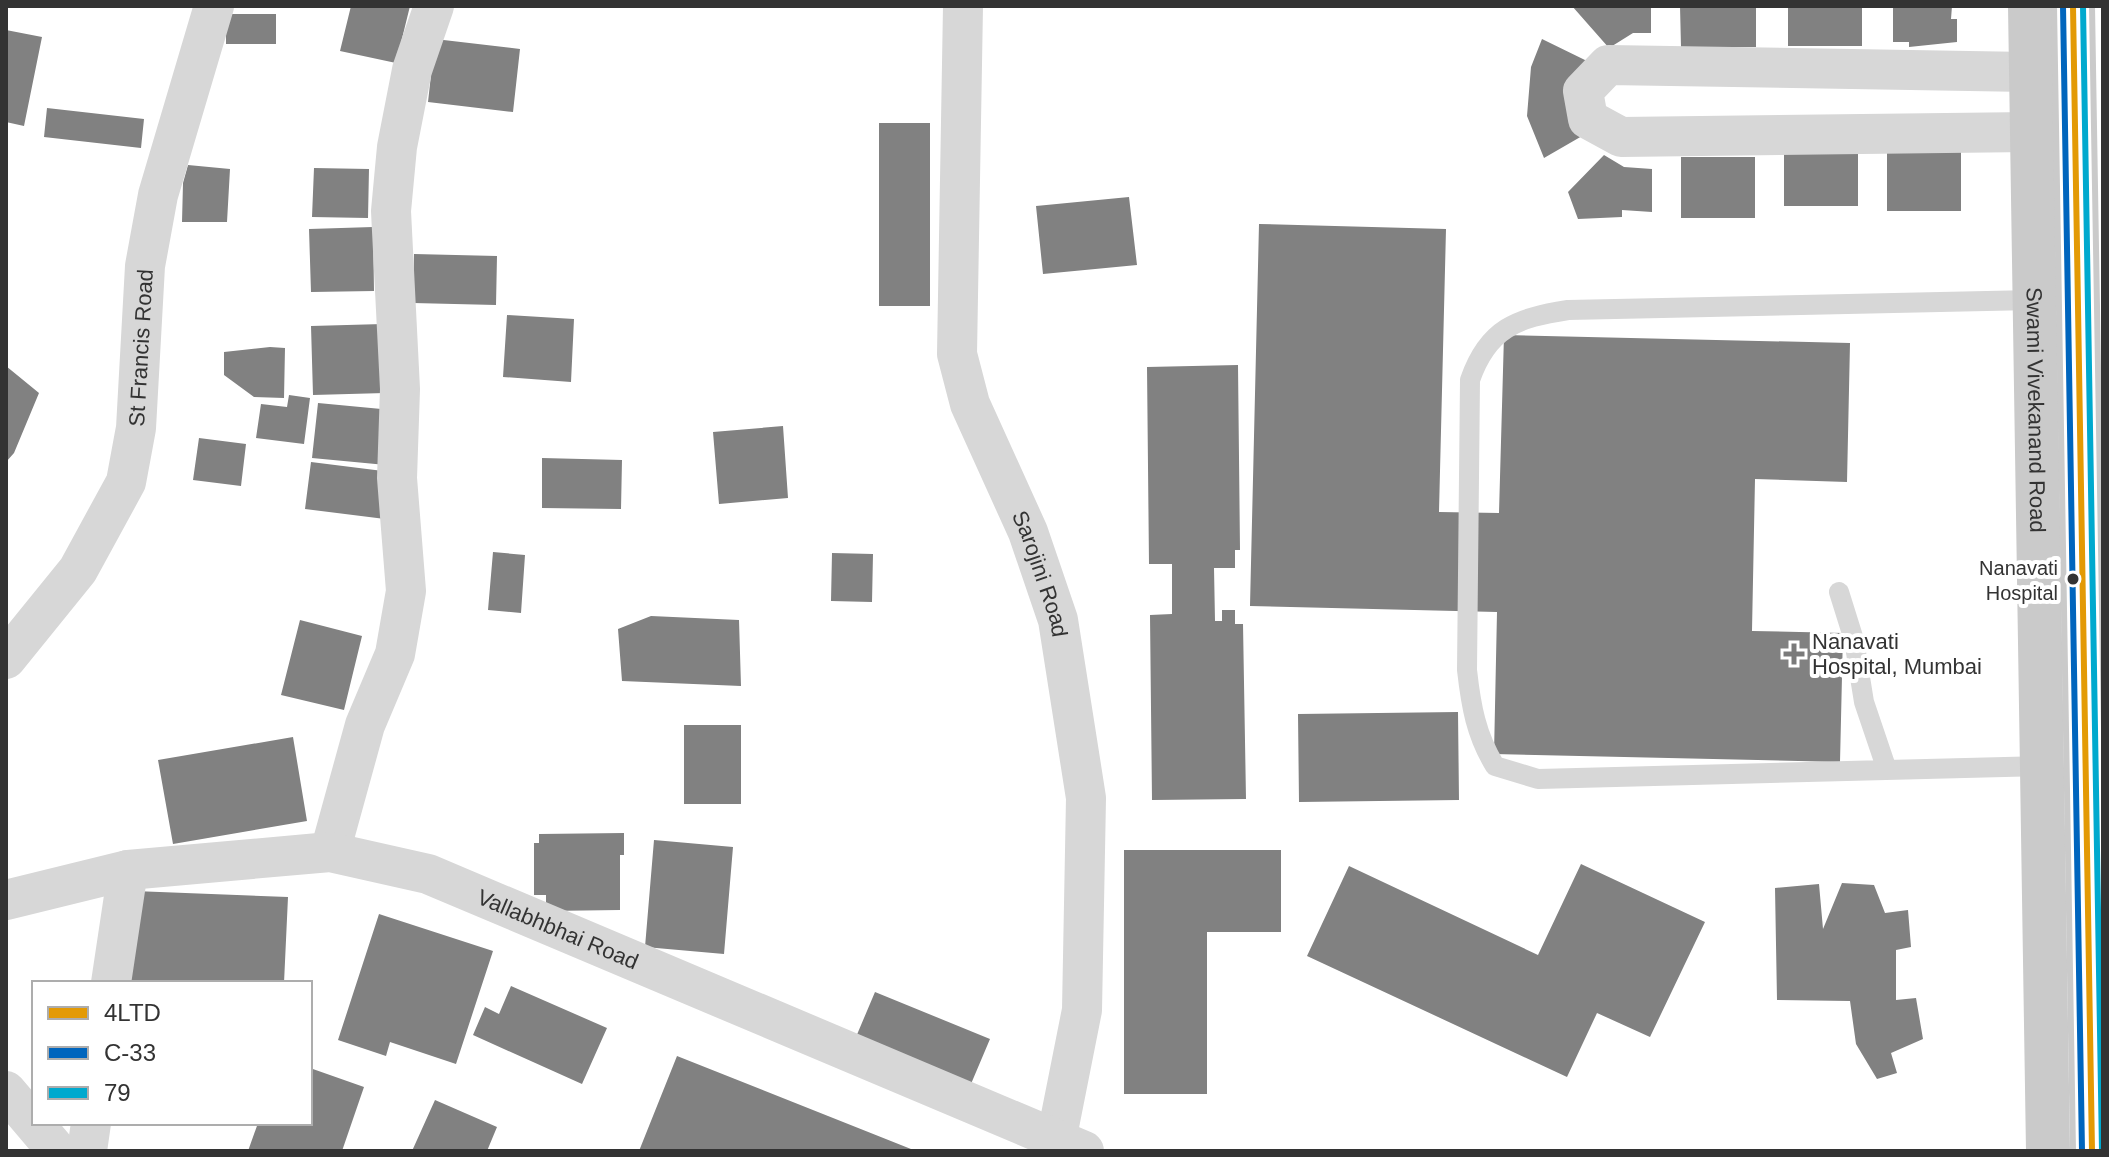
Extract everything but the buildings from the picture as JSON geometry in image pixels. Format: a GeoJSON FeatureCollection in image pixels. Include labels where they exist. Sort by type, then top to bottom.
{"type":"FeatureCollection","features":[{"type":"Feature","properties":{"kind":"main road","name":"Swami Vivekanand Road"},"geometry":{"type":"LineString","coordinates":[[2030,6],[2028,72],[2048,1151]]}},
{"type":"Feature","properties":{"kind":"main road","name":"Swami Vivekanand Road"},"geometry":{"type":"LineString","coordinates":[[2073,6],[2092,1151]]}},
{"type":"Feature","properties":{"kind":"street","name":"St Francis Road"},"geometry":{"type":"LineString","coordinates":[[6,659],[78,570],[126,482],[136,428],[145,266],[158,195],[214,6]]}},
{"type":"Feature","properties":{"kind":"street"},"geometry":{"type":"LineString","coordinates":[[330,852],[365,725],[395,654],[406,591],[397,478],[400,389],[391,211],[397,147],[412,70],[434,6]]}},
{"type":"Feature","properties":{"kind":"street","name":"Sarojini Road"},"geometry":{"type":"LineString","coordinates":[[963,6],[957,354],[970,404],[1028,532],[1058,620],[1086,798],[1082,1010],[1064,1146]]}},
{"type":"Feature","properties":{"kind":"street"},"geometry":{"type":"LineString","coordinates":[[2028,72],[1608,65],[1583,91],[1588,119],[1621,137],[2030,132]]}},
{"type":"Feature","properties":{"kind":"street","name":"Vallabhbhai Road"},"geometry":{"type":"LineString","coordinates":[[6,900],[128,870],[330,852],[428,874],[1064,1146]]}},
{"type":"Feature","properties":{"kind":"street"},"geometry":{"type":"LineString","coordinates":[[111,981],[128,870]]}},
{"type":"Feature","properties":{"kind":"street"},"geometry":{"type":"LineString","coordinates":[[6,1091],[32,1122]]}},
{"type":"Feature","properties":{"kind":"street"},"geometry":{"type":"LineString","coordinates":[[35,1125],[57,1151]]}},
{"type":"Feature","properties":{"kind":"street"},"geometry":{"type":"LineString","coordinates":[[87,1151],[91,1125]]}},
{"type":"Feature","properties":{"kind":"lane"},"geometry":{"type":"LineString","coordinates":[[2033,300],[1568,310],[1526,317],[1499,332],[1478,356],[1470,380],[1467,670],[1473,717],[1481,743],[1495,766],[1538,779],[2042,766]]}},
{"type":"Feature","properties":{"kind":"lane"},"geometry":{"type":"LineString","coordinates":[[1839,592],[1854,640],[1864,702],[1887,770]]}},
{"type":"Feature","properties":{"kind":"transit line","name":"C-33"},"geometry":{"type":"LineString","coordinates":[[2063,6],[2082,1151]]}},
{"type":"Feature","properties":{"kind":"transit line","name":"4LTD"},"geometry":{"type":"LineString","coordinates":[[2073,6],[2092,1151]]}},
{"type":"Feature","properties":{"kind":"transit line","name":"79"},"geometry":{"type":"LineString","coordinates":[[2083,6],[2102,1151]]}},
{"type":"Feature","properties":{"kind":"place","name":"Nanavati Hospital"},"geometry":{"type":"Point","coordinates":[2073,579]}},
{"type":"Feature","properties":{"kind":"place","name":"Nanavati Hospital, Mumbai"},"geometry":{"type":"Point","coordinates":[1794,654]}}]}
